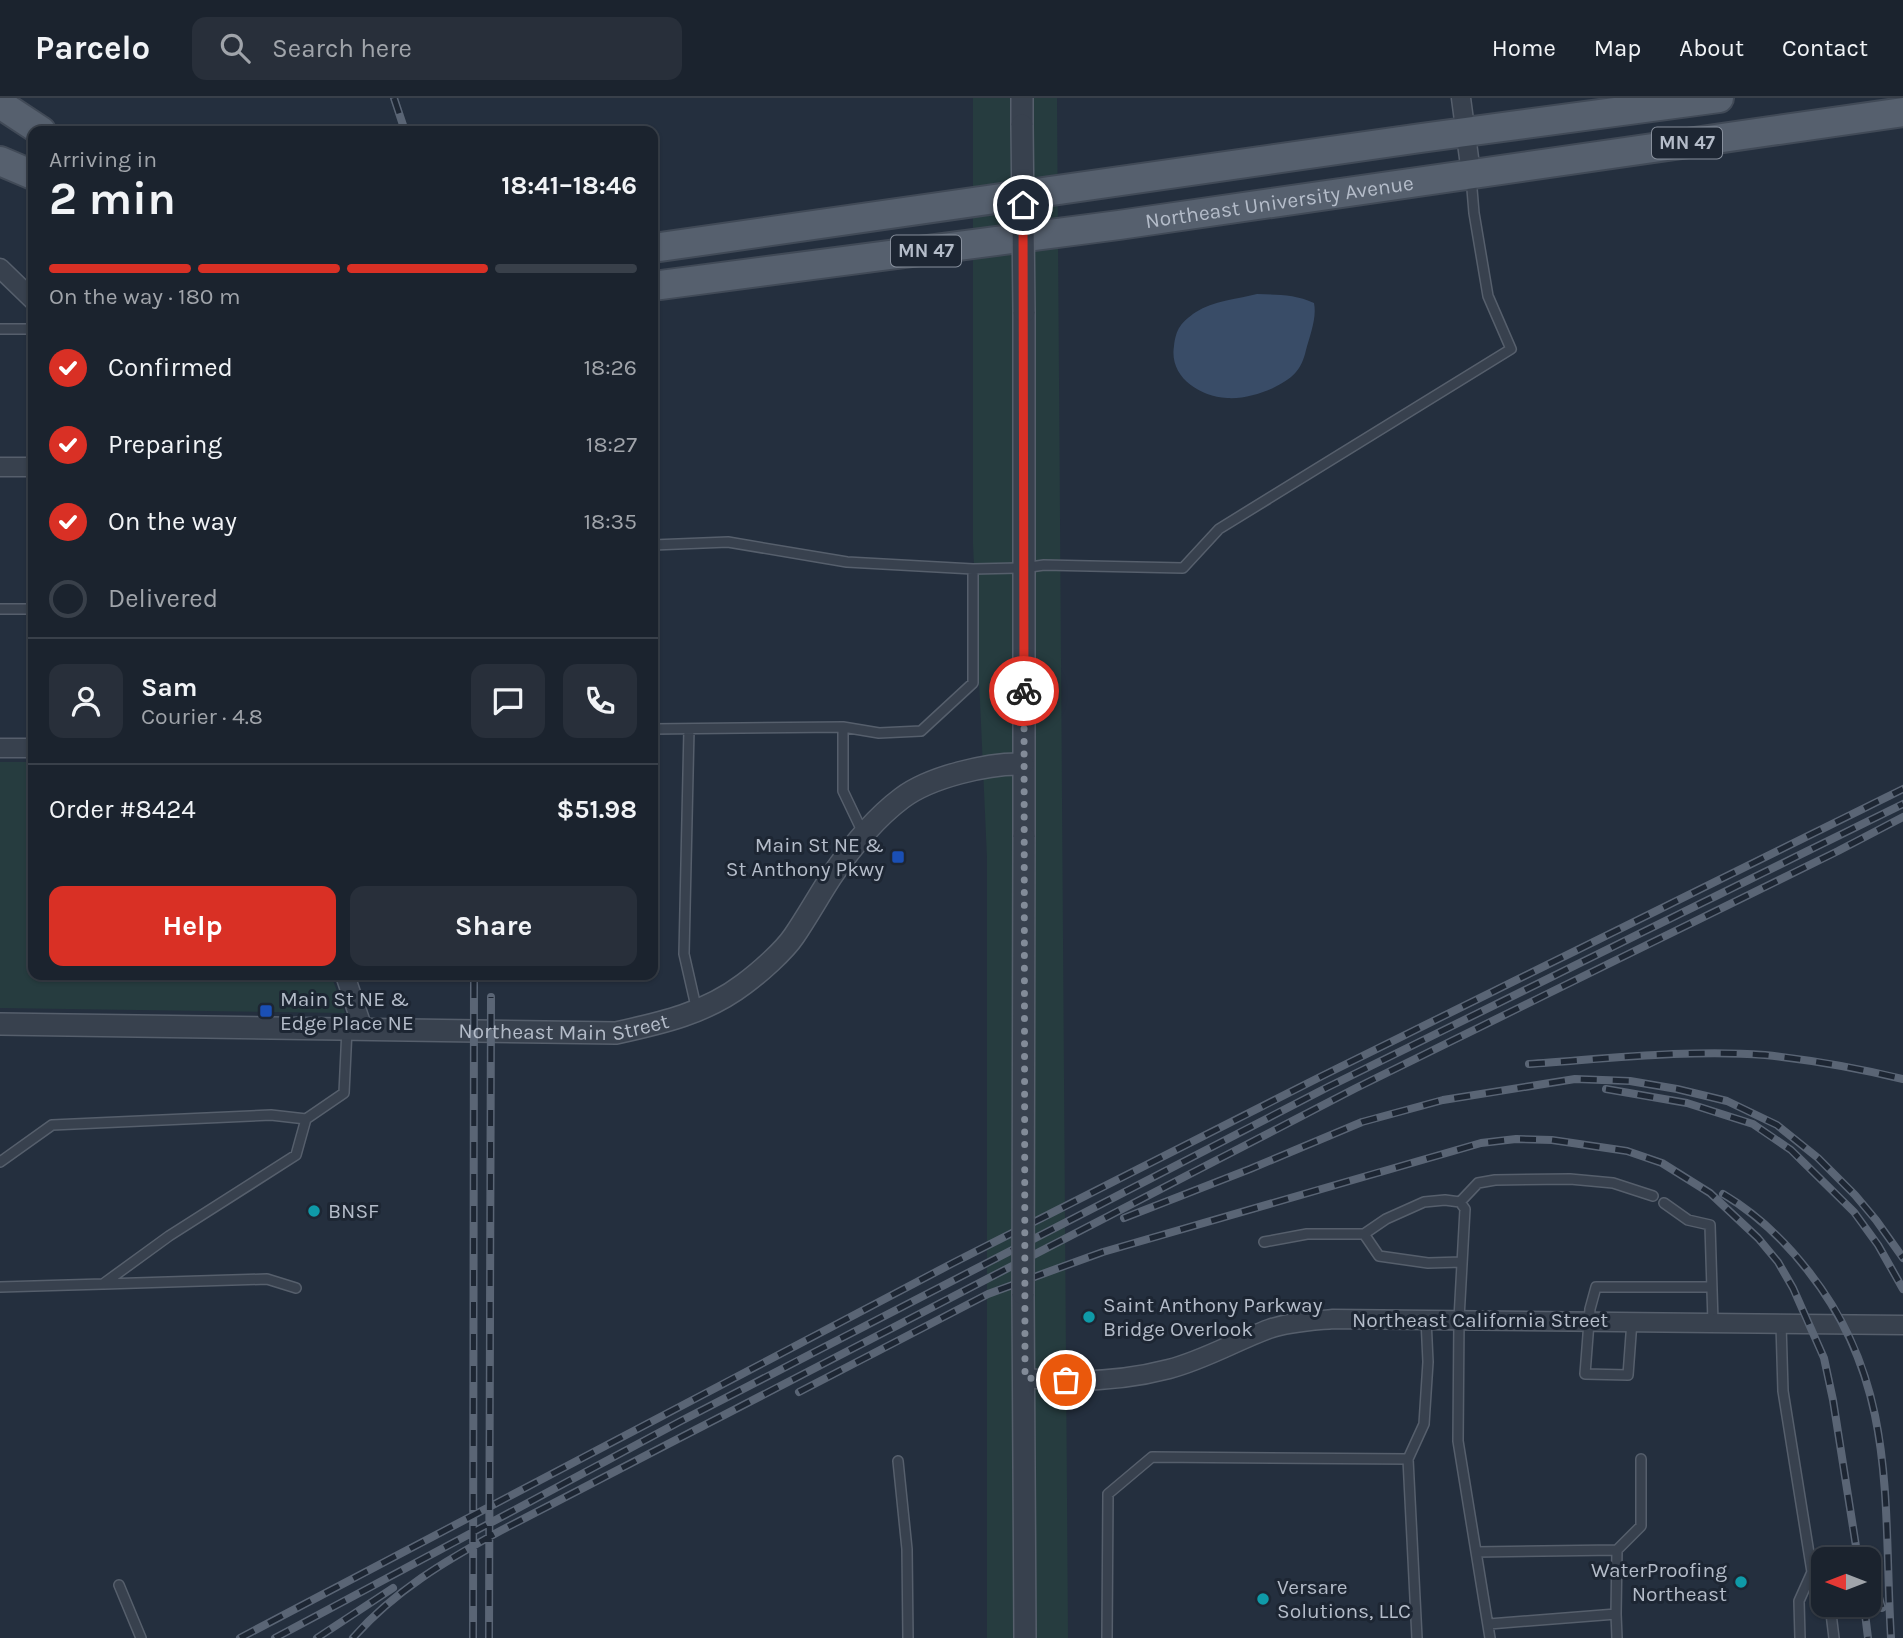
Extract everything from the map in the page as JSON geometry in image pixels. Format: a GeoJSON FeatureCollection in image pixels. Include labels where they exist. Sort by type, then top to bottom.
{"type":"FeatureCollection","features":[{"type":"Feature","properties":{"kind":"main road","name":"Northeast University Avenue"},"geometry":{"type":"LineString","coordinates":[[658,247],[1719,98]]}},
{"type":"Feature","properties":{"kind":"main road"},"geometry":{"type":"LineString","coordinates":[[0,104],[33,126]]}},
{"type":"Feature","properties":{"kind":"main road","name":"Northeast University Avenue"},"geometry":{"type":"LineString","coordinates":[[658,285],[1118,225],[1903,112]]}},
{"type":"Feature","properties":{"kind":"main road"},"geometry":{"type":"LineString","coordinates":[[0,118],[28,130]]}},
{"type":"Feature","properties":{"kind":"main road"},"geometry":{"type":"LineString","coordinates":[[0,161],[28,174]]}},
{"type":"Feature","properties":{"kind":"street"},"geometry":{"type":"LineString","coordinates":[[1022,98],[1023,1294],[1026,1638]]}},
{"type":"Feature","properties":{"kind":"street"},"geometry":{"type":"LineString","coordinates":[[1461,98],[1471,173]]}},
{"type":"Feature","properties":{"kind":"street"},"geometry":{"type":"LineString","coordinates":[[0,268],[28,295]]}},
{"type":"Feature","properties":{"kind":"street"},"geometry":{"type":"LineString","coordinates":[[0,467],[28,467]]}},
{"type":"Feature","properties":{"kind":"street"},"geometry":{"type":"LineString","coordinates":[[0,748],[28,748]]}},
{"type":"Feature","properties":{"kind":"street","name":"Northeast Main Street"},"geometry":{"type":"LineString","coordinates":[[0,1025],[616,1033],[663,1023],[697,1012],[744,984],[792,939],[832,876],[864,835],[903,797],[953,774],[1005,764],[1023,764]]}},
{"type":"Feature","properties":{"kind":"street"},"geometry":{"type":"LineString","coordinates":[[346,980],[355,1029]]}},
{"type":"Feature","properties":{"kind":"street","name":"Northeast California Street"},"geometry":{"type":"LineString","coordinates":[[1025,1378],[1045,1381],[1094,1380],[1172,1369],[1271,1328],[1333,1319],[1903,1325]]}},
{"type":"Feature","properties":{"kind":"lane"},"geometry":{"type":"LineString","coordinates":[[658,545],[728,542],[847,562],[973,569],[1044,565],[1183,568],[1219,529],[1511,349],[1488,296],[1474,213],[1471,173]]}},
{"type":"Feature","properties":{"kind":"lane"},"geometry":{"type":"LineString","coordinates":[[0,329],[28,329]]}},
{"type":"Feature","properties":{"kind":"lane"},"geometry":{"type":"LineString","coordinates":[[658,729],[843,727],[879,733],[921,731],[973,683],[973,569]]}},
{"type":"Feature","properties":{"kind":"lane"},"geometry":{"type":"LineString","coordinates":[[0,609],[28,609]]}},
{"type":"Feature","properties":{"kind":"lane"},"geometry":{"type":"LineString","coordinates":[[843,727],[844,791],[864,835]]}},
{"type":"Feature","properties":{"kind":"lane"},"geometry":{"type":"LineString","coordinates":[[689,729],[684,954],[697,1012]]}},
{"type":"Feature","properties":{"kind":"lane"},"geometry":{"type":"LineString","coordinates":[[103,1284],[169,1236],[296,1156],[306,1119],[344,1093],[355,1029]]}},
{"type":"Feature","properties":{"kind":"lane"},"geometry":{"type":"LineString","coordinates":[[0,1162],[52,1125],[271,1115],[306,1119]]}},
{"type":"Feature","properties":{"kind":"lane"},"geometry":{"type":"LineString","coordinates":[[1460,1202],[1478,1183],[1495,1180],[1570,1179],[1613,1183],[1653,1196]]}},
{"type":"Feature","properties":{"kind":"lane"},"geometry":{"type":"LineString","coordinates":[[1264,1242],[1307,1234],[1364,1234],[1387,1219],[1424,1202],[1460,1202],[1465,1209],[1459,1319],[1458,1441],[1490,1638]]}},
{"type":"Feature","properties":{"kind":"lane"},"geometry":{"type":"LineString","coordinates":[[1664,1203],[1688,1220],[1710,1225],[1713,1322]]}},
{"type":"Feature","properties":{"kind":"lane"},"geometry":{"type":"LineString","coordinates":[[1364,1234],[1379,1256],[1429,1263],[1462,1262]]}},
{"type":"Feature","properties":{"kind":"lane"},"geometry":{"type":"LineString","coordinates":[[0,1287],[267,1279],[296,1288]]}},
{"type":"Feature","properties":{"kind":"lane"},"geometry":{"type":"LineString","coordinates":[[1632,1321],[1628,1375],[1585,1374],[1589,1320],[1596,1287],[1712,1287]]}},
{"type":"Feature","properties":{"kind":"lane"},"geometry":{"type":"LineString","coordinates":[[1417,1638],[1408,1459],[1424,1424],[1428,1362],[1426,1319]]}},
{"type":"Feature","properties":{"kind":"lane"},"geometry":{"type":"LineString","coordinates":[[1782,1324],[1783,1391],[1811,1566]]}},
{"type":"Feature","properties":{"kind":"lane"},"geometry":{"type":"LineString","coordinates":[[1107,1638],[1108,1494],[1152,1457],[1408,1459]]}},
{"type":"Feature","properties":{"kind":"lane"},"geometry":{"type":"LineString","coordinates":[[1617,1638],[1617,1550],[1641,1525],[1641,1459]]}},
{"type":"Feature","properties":{"kind":"lane"},"geometry":{"type":"LineString","coordinates":[[898,1461],[907,1549],[908,1638]]}},
{"type":"Feature","properties":{"kind":"lane"},"geometry":{"type":"LineString","coordinates":[[1476,1552],[1617,1550]]}},
{"type":"Feature","properties":{"kind":"lane"},"geometry":{"type":"LineString","coordinates":[[1800,1638],[1799,1601],[1811,1574]]}},
{"type":"Feature","properties":{"kind":"lane"},"geometry":{"type":"LineString","coordinates":[[119,1585],[141,1638]]}},
{"type":"Feature","properties":{"kind":"lane"},"geometry":{"type":"LineString","coordinates":[[1489,1624],[1616,1614]]}},
{"type":"Feature","properties":{"kind":"lane"},"geometry":{"type":"LineString","coordinates":[[1831,1617],[1833,1638]]}},
{"type":"Feature","properties":{"kind":"green space"},"geometry":{"type":"Polygon","coordinates":[[[973,98],[1057,98],[1068,1638],[987,1638],[987,858],[973,544],[973,98]]]}},
{"type":"Feature","properties":{"kind":"green space"},"geometry":{"type":"Polygon","coordinates":[[[0,762],[28,762],[28,980],[333,980],[345,1013],[0,1008],[0,762]]]}},
{"type":"Feature","properties":{"kind":"water"},"geometry":{"type":"Polygon","coordinates":[[[1257,294],[1293,296],[1314,303],[1313,326],[1298,369],[1273,388],[1245,397],[1216,396],[1196,389],[1181,375],[1176,366],[1174,346],[1180,326],[1203,308],[1257,294]]]}},
{"type":"Feature","properties":{"kind":"railway"},"geometry":{"type":"LineString","coordinates":[[394,98],[403,126]]}},
{"type":"Feature","properties":{"kind":"railway"},"geometry":{"type":"LineString","coordinates":[[240,1638],[953,1263],[1322,1076],[1903,789]]}},
{"type":"Feature","properties":{"kind":"railway"},"geometry":{"type":"LineString","coordinates":[[275,1638],[679,1422],[1328,1087],[1903,804]]}},
{"type":"Feature","properties":{"kind":"railway"},"geometry":{"type":"LineString","coordinates":[[353,1638],[403,1591],[500,1531],[1356,1088],[1903,817]]}},
{"type":"Feature","properties":{"kind":"railway"},"geometry":{"type":"LineString","coordinates":[[473,1638],[474,980]]}},
{"type":"Feature","properties":{"kind":"railway"},"geometry":{"type":"LineString","coordinates":[[489,1638],[491,997]]}},
{"type":"Feature","properties":{"kind":"railway"},"geometry":{"type":"LineString","coordinates":[[1529,1064],[1647,1055],[1737,1053],[1817,1062],[1903,1079]]}},
{"type":"Feature","properties":{"kind":"railway"},"geometry":{"type":"LineString","coordinates":[[1124,1218],[1362,1122],[1443,1100],[1575,1079],[1630,1081],[1727,1101],[1777,1125],[1818,1158],[1855,1195],[1903,1258]]}},
{"type":"Feature","properties":{"kind":"railway"},"geometry":{"type":"LineString","coordinates":[[1606,1089],[1687,1103],[1753,1124],[1791,1150],[1854,1212],[1878,1245],[1903,1289]]}},
{"type":"Feature","properties":{"kind":"railway"},"geometry":{"type":"LineString","coordinates":[[799,1392],[988,1294],[1103,1252],[1481,1143],[1516,1139],[1552,1140],[1627,1151],[1662,1163],[1710,1193],[1758,1238],[1778,1262],[1793,1288],[1824,1358],[1856,1547]]}},
{"type":"Feature","properties":{"kind":"railway"},"geometry":{"type":"LineString","coordinates":[[1723,1194],[1759,1219],[1800,1261],[1838,1315],[1858,1358],[1872,1402],[1880,1447],[1885,1493],[1891,1638]]}},
{"type":"Feature","properties":{"kind":"railway"},"geometry":{"type":"LineString","coordinates":[[317,1638],[393,1588]]}},
{"type":"Feature","properties":{"kind":"railway"},"geometry":{"type":"LineString","coordinates":[[1865,1617],[1868,1638]]}},
{"type":"Feature","properties":{"kind":"way so far"},"geometry":{"type":"LineString","coordinates":[[1024,691],[1025,1378],[1066,1380]]}},
{"type":"Feature","properties":{"kind":"place","name":"Main St NE & St Anthony Pkwy"},"geometry":{"type":"Point","coordinates":[898,857]}},
{"type":"Feature","properties":{"kind":"place","name":"Main St NE & Edge Place NE"},"geometry":{"type":"Point","coordinates":[266,1011]}},
{"type":"Feature","properties":{"kind":"place","name":"BNSF"},"geometry":{"type":"Point","coordinates":[314,1211]}},
{"type":"Feature","properties":{"kind":"place","name":"Saint Anthony Parkway Bridge Overlook"},"geometry":{"type":"Point","coordinates":[1089,1317]}},
{"type":"Feature","properties":{"kind":"place","name":"WaterProofing Northeast"},"geometry":{"type":"Point","coordinates":[1741,1582]}},
{"type":"Feature","properties":{"kind":"place","name":"Versare Solutions, LLC"},"geometry":{"type":"Point","coordinates":[1263,1599]}},
{"type":"Feature","properties":{"kind":"route"},"geometry":{"type":"LineString","coordinates":[[1023,205],[1024,691]]}}]}
